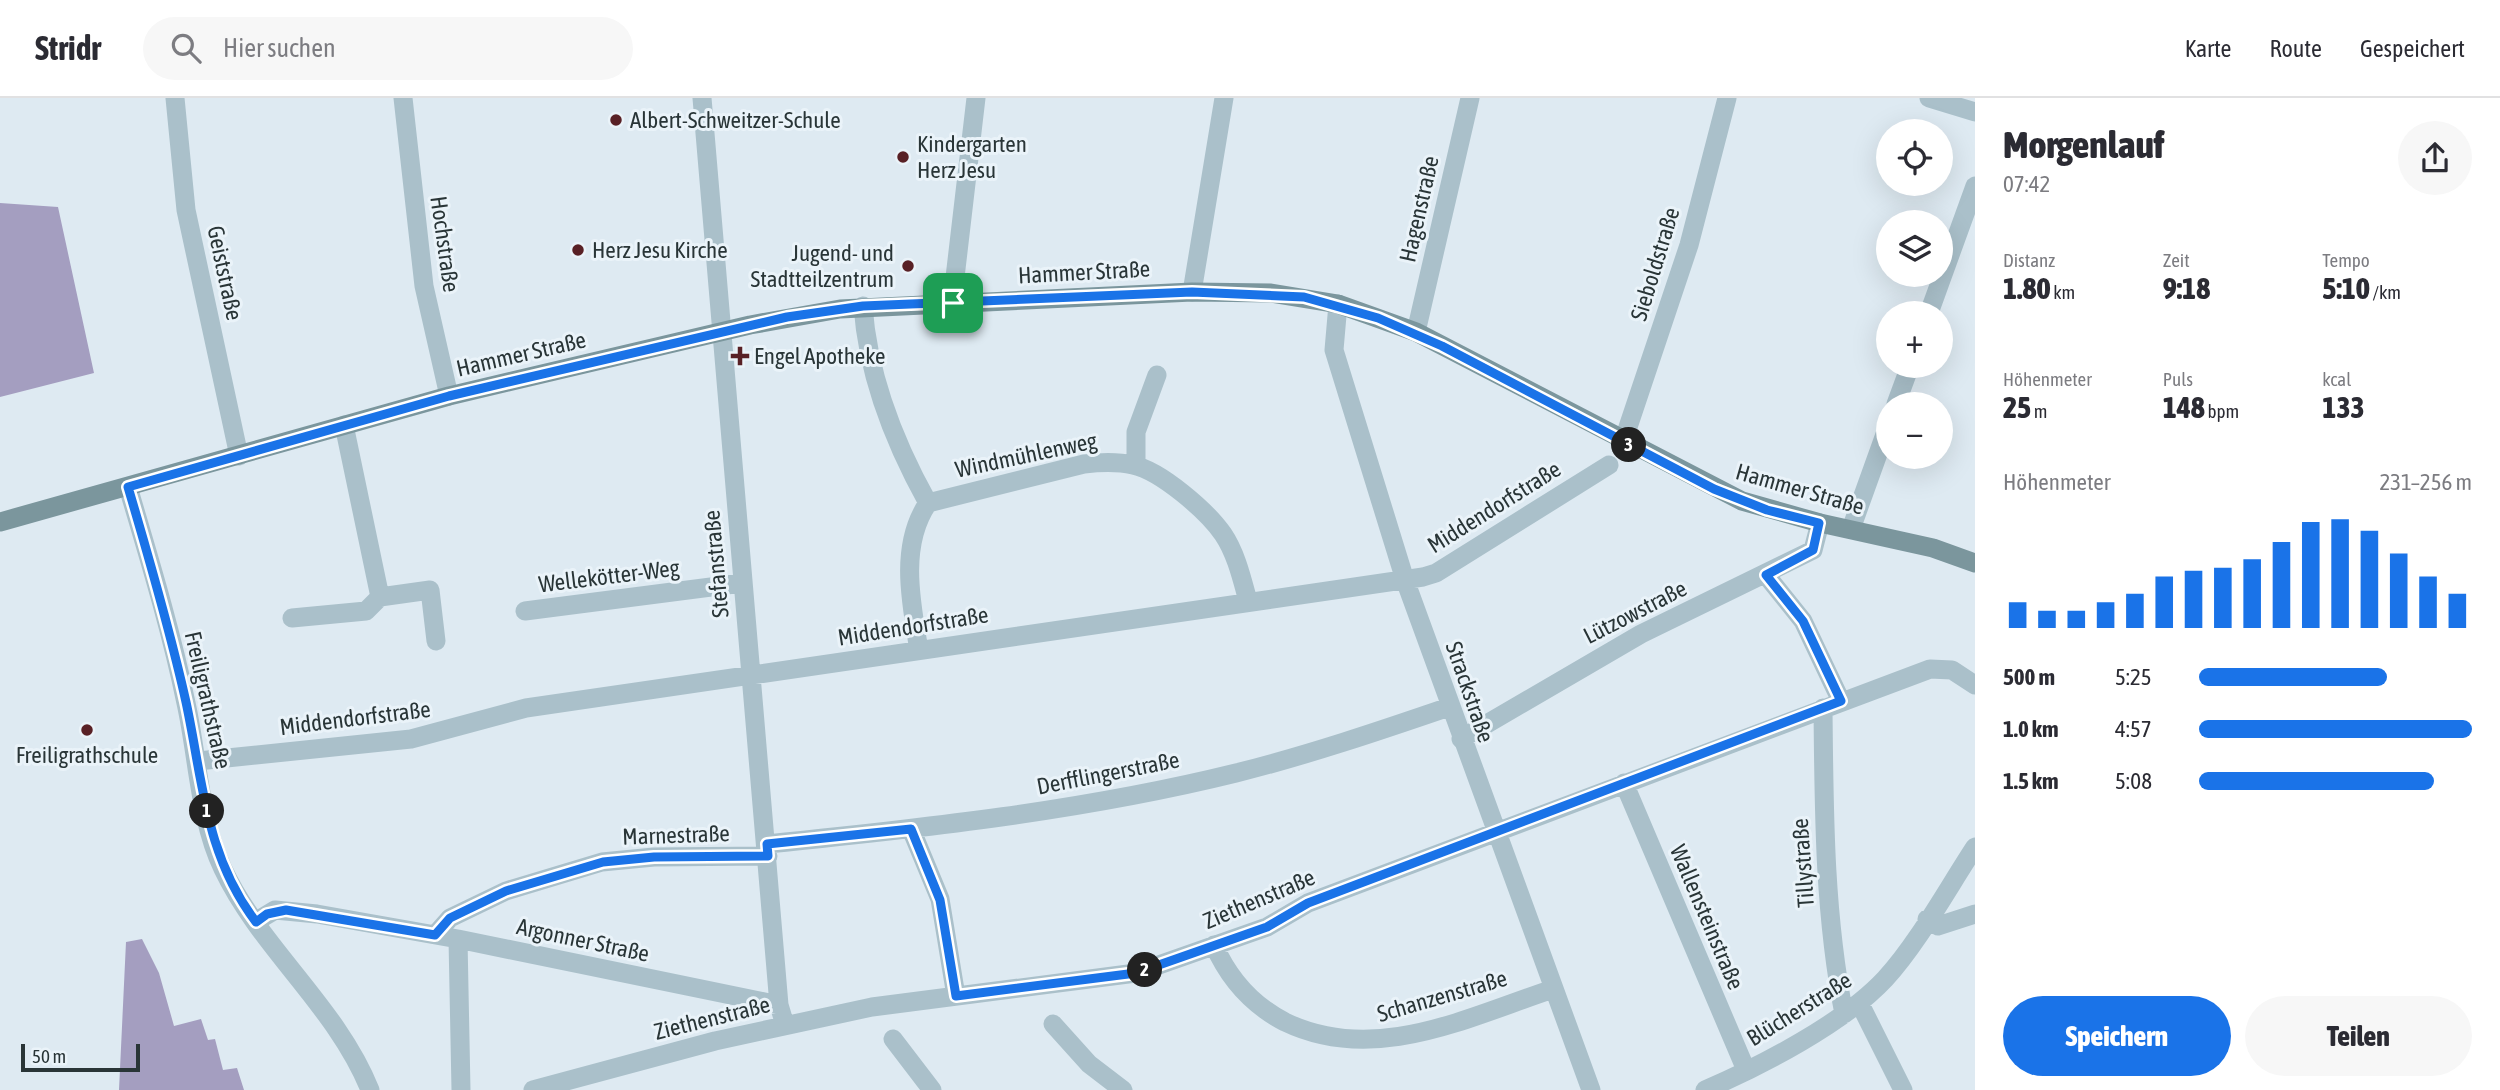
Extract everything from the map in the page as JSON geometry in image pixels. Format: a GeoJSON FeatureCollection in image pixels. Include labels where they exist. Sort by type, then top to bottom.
{"type":"FeatureCollection","features":[{"type":"Feature","properties":{"kind":"main road","name":"Hammer Straße"},"geometry":{"type":"LineString","coordinates":[[0,522],[449,396],[787,317],[863,306],[1192,292],[1271,293],[1338,304],[1416,332],[1623,442],[1742,501],[1819,523],[1933,548],[1975,563]]}},
{"type":"Feature","properties":{"kind":"street","name":"Geiststraße"},"geometry":{"type":"LineString","coordinates":[[175,98],[186,210],[239,456]]}},
{"type":"Feature","properties":{"kind":"street","name":"Hochstraße"},"geometry":{"type":"LineString","coordinates":[[403,98],[422,272],[449,396]]}},
{"type":"Feature","properties":{"kind":"street","name":"Stefanstraße"},"geometry":{"type":"LineString","coordinates":[[702,98],[719,332],[779,1005],[785,1025]]}},
{"type":"Feature","properties":{"kind":"street"},"geometry":{"type":"LineString","coordinates":[[953,303],[976,98]]}},
{"type":"Feature","properties":{"kind":"street"},"geometry":{"type":"LineString","coordinates":[[1192,292],[1224,98]]}},
{"type":"Feature","properties":{"kind":"street","name":"Hagenstraße"},"geometry":{"type":"LineString","coordinates":[[1416,332],[1470,98]]}},
{"type":"Feature","properties":{"kind":"street","name":"Sieboldstraße"},"geometry":{"type":"LineString","coordinates":[[1623,442],[1689,245],[1727,98]]}},
{"type":"Feature","properties":{"kind":"street"},"geometry":{"type":"LineString","coordinates":[[1929,98],[1975,112]]}},
{"type":"Feature","properties":{"kind":"street"},"geometry":{"type":"LineString","coordinates":[[1933,301],[1975,186]]}},
{"type":"Feature","properties":{"kind":"street","name":"Strackstraße"},"geometry":{"type":"LineString","coordinates":[[1338,304],[1334,350],[1405,580],[1494,832],[1591,1090]]}},
{"type":"Feature","properties":{"kind":"street"},"geometry":{"type":"LineString","coordinates":[[863,306],[867,348],[884,413],[928,503],[920,515],[915,534],[908,586],[919,650]]}},
{"type":"Feature","properties":{"kind":"street"},"geometry":{"type":"LineString","coordinates":[[1136,465],[1136,432],[1157,375]]}},
{"type":"Feature","properties":{"kind":"street"},"geometry":{"type":"LineString","coordinates":[[344,425],[380,597]]}},
{"type":"Feature","properties":{"kind":"street"},"geometry":{"type":"LineString","coordinates":[[1851,529],[1876,459]]}},
{"type":"Feature","properties":{"kind":"street","name":"Windmühlenweg"},"geometry":{"type":"LineString","coordinates":[[928,503],[1084,464],[1111,461],[1136,465],[1182,493],[1223,534],[1236,561],[1248,601]]}},
{"type":"Feature","properties":{"kind":"street","name":"Middendorfstraße"},"geometry":{"type":"LineString","coordinates":[[198,761],[411,739],[526,708],[1405,580],[1436,573],[1609,465]]}},
{"type":"Feature","properties":{"kind":"street","name":"Freiligrathstraße"},"geometry":{"type":"LineString","coordinates":[[128,487],[186,701],[214,846],[223,868],[256,922],[347,1046],[370,1090]]}},
{"type":"Feature","properties":{"kind":"street","name":"Lützowstraße"},"geometry":{"type":"LineString","coordinates":[[1461,739],[1641,634],[1813,550],[1819,523]]}},
{"type":"Feature","properties":{"kind":"street"},"geometry":{"type":"LineString","coordinates":[[1766,575],[1803,621],[1832,704]]}},
{"type":"Feature","properties":{"kind":"street","name":"Wellekötter-Weg"},"geometry":{"type":"LineString","coordinates":[[525,611],[742,583]]}},
{"type":"Feature","properties":{"kind":"street"},"geometry":{"type":"LineString","coordinates":[[292,618],[366,611],[380,597],[430,590],[436,642]]}},
{"type":"Feature","properties":{"kind":"street","name":"Ziethenstraße"},"geometry":{"type":"LineString","coordinates":[[533,1090],[785,1025],[872,1007],[1136,973],[1267,927],[1308,903],[1832,704],[1943,667],[1975,685]]}},
{"type":"Feature","properties":{"kind":"street","name":"Tillystraße"},"geometry":{"type":"LineString","coordinates":[[1832,704],[1824,829],[1834,948],[1852,1009],[1903,1090]]}},
{"type":"Feature","properties":{"kind":"street","name":"Derfflingerstraße"},"geometry":{"type":"LineString","coordinates":[[767,850],[1036,811],[1235,773],[1345,742],[1449,707]]}},
{"type":"Feature","properties":{"kind":"street","name":"Wallensteinstraße"},"geometry":{"type":"LineString","coordinates":[[1624,783],[1746,1070]]}},
{"type":"Feature","properties":{"kind":"street"},"geometry":{"type":"LineString","coordinates":[[911,829],[940,900],[956,996]]}},
{"type":"Feature","properties":{"kind":"street","name":"Blücherstraße"},"geometry":{"type":"LineString","coordinates":[[1705,1090],[1746,1070],[1852,1009],[1887,977],[1975,847]]}},
{"type":"Feature","properties":{"kind":"street","name":"Marnestraße"},"geometry":{"type":"LineString","coordinates":[[435,935],[450,918],[506,891],[603,862],[767,850]]}},
{"type":"Feature","properties":{"kind":"street","name":"Argonner Straße"},"geometry":{"type":"LineString","coordinates":[[256,922],[267,914],[286,910],[458,939],[779,1005]]}},
{"type":"Feature","properties":{"kind":"street"},"geometry":{"type":"LineString","coordinates":[[1927,919],[1938,926],[1975,914]]}},
{"type":"Feature","properties":{"kind":"street"},"geometry":{"type":"LineString","coordinates":[[458,939],[461,1090]]}},
{"type":"Feature","properties":{"kind":"street","name":"Schanzenstraße"},"geometry":{"type":"LineString","coordinates":[[1214,945],[1235,984],[1269,1012],[1304,1031],[1350,1041],[1397,1038],[1437,1028],[1553,989]]}},
{"type":"Feature","properties":{"kind":"street"},"geometry":{"type":"LineString","coordinates":[[1053,1024],[1088,1064],[1122,1090]]}},
{"type":"Feature","properties":{"kind":"street"},"geometry":{"type":"LineString","coordinates":[[893,1039],[932,1090]]}},
{"type":"Feature","properties":{"kind":"shaded area"},"geometry":{"type":"Polygon","coordinates":[[[0,203],[58,207],[94,373],[0,397],[0,203]]]}},
{"type":"Feature","properties":{"kind":"shaded area"},"geometry":{"type":"Polygon","coordinates":[[[142,939],[159,973],[174,1026],[201,1019],[208,1040],[215,1039],[223,1070],[237,1068],[244,1090],[119,1090],[126,942],[142,939]]]}},
{"type":"Feature","properties":{"kind":"place","name":"Albert-Schweitzer-Schule"},"geometry":{"type":"Point","coordinates":[616,120]}},
{"type":"Feature","properties":{"kind":"place","name":"Kindergarten Herz Jesu"},"geometry":{"type":"Point","coordinates":[903,157]}},
{"type":"Feature","properties":{"kind":"place","name":"Herz Jesu Kirche"},"geometry":{"type":"Point","coordinates":[578,250]}},
{"type":"Feature","properties":{"kind":"place","name":"Jugend- und Stadtteilzentrum"},"geometry":{"type":"Point","coordinates":[908,266]}},
{"type":"Feature","properties":{"kind":"place","name":"Engel Apotheke"},"geometry":{"type":"Point","coordinates":[740,356]}},
{"type":"Feature","properties":{"kind":"place","name":"Freiligrathschule"},"geometry":{"type":"Point","coordinates":[87,730]}},
{"type":"Feature","properties":{"kind":"route"},"geometry":{"type":"LineString","coordinates":[[1192,292],[1271,293],[1338,304],[1416,332],[1714,489],[1767,510],[1819,523],[1813,550],[1766,575],[1803,621],[1841,701],[1308,903],[1267,927],[1136,973],[956,996],[940,900],[911,829],[767,844],[768,856],[654,857],[603,862],[506,891],[450,918],[435,935],[286,910],[267,914],[256,922],[223,868],[214,846],[186,701],[128,487],[449,396],[750,325],[863,306],[953,303],[1192,292]]}}]}
